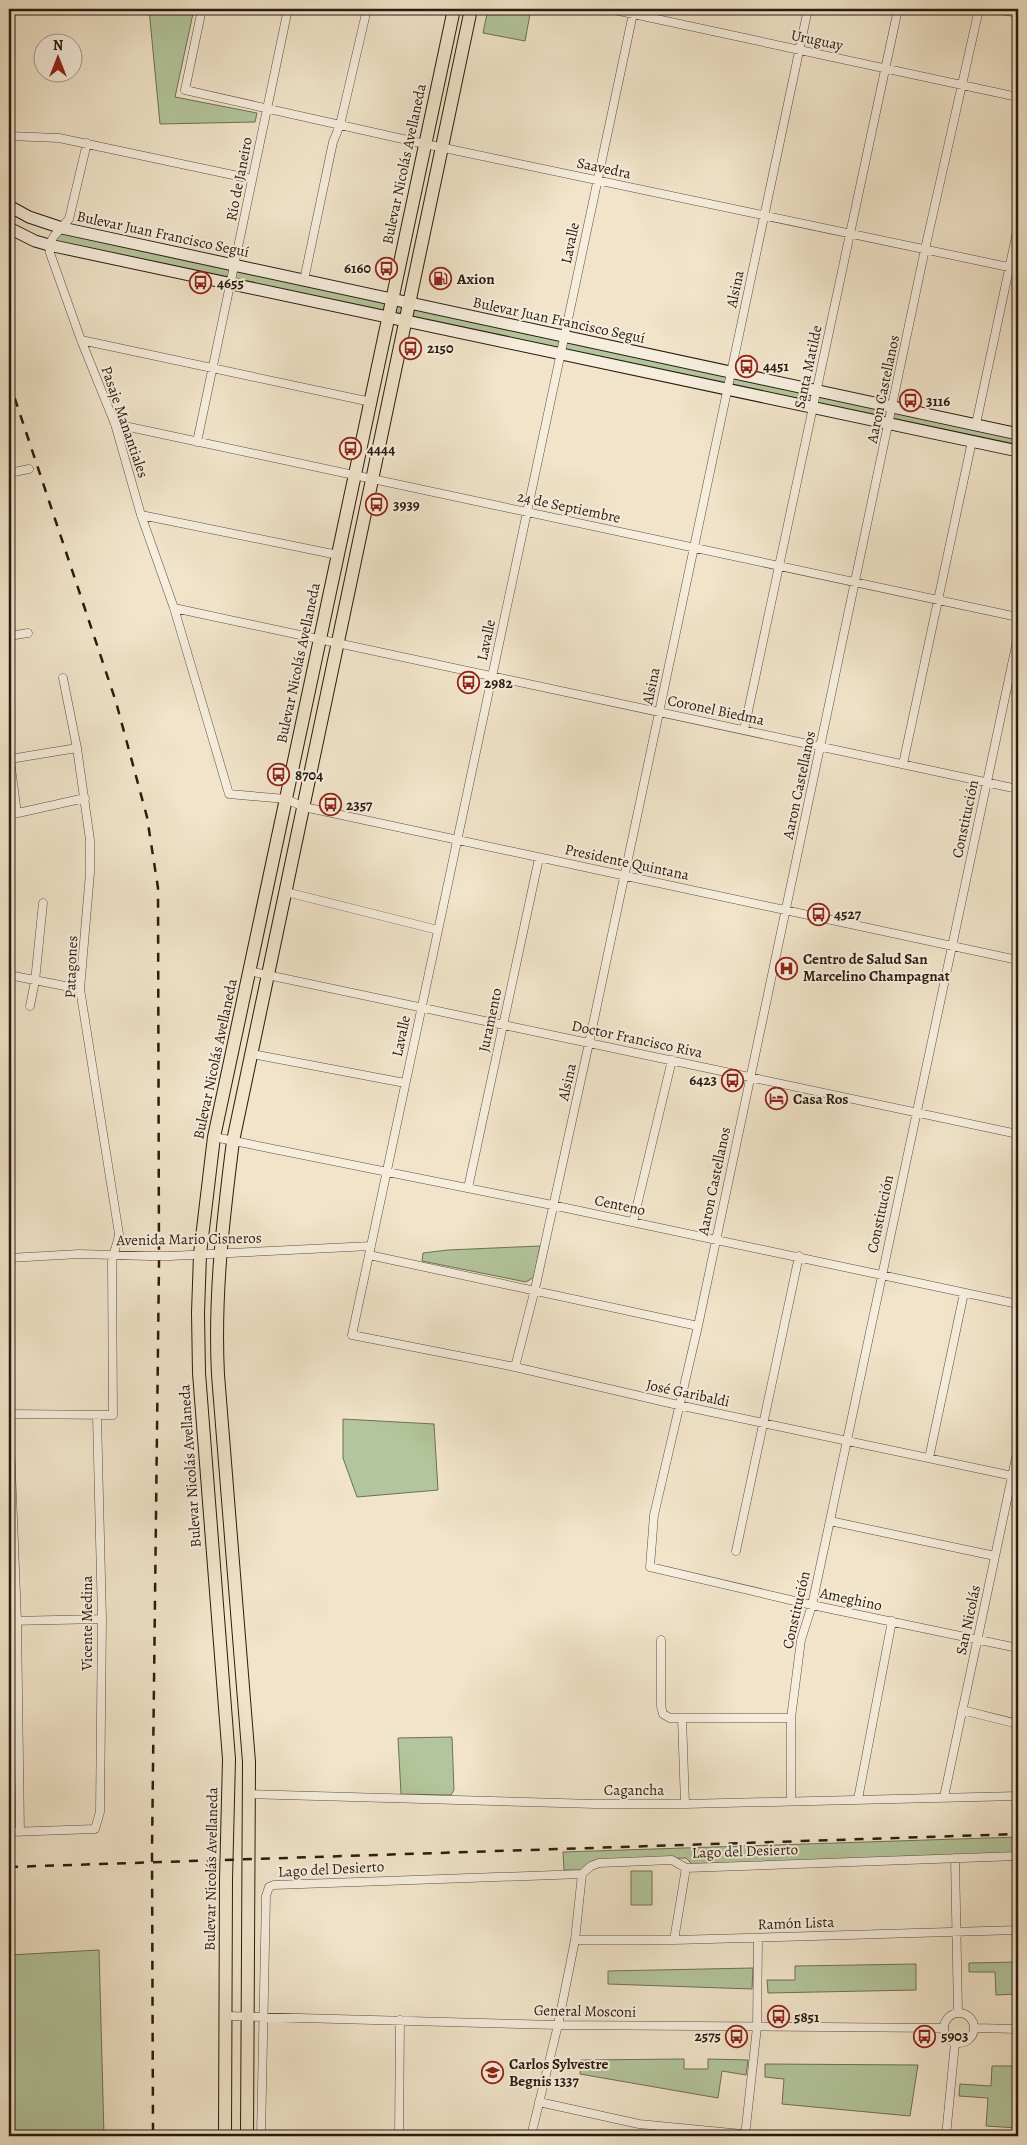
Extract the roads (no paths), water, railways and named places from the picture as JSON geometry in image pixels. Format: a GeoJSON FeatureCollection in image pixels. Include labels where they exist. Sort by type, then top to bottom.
{"type":"FeatureCollection","features":[{"type":"Feature","properties":{"kind":"main road","name":"Bulevar Nicolás Avellaneda"},"geometry":{"type":"LineString","coordinates":[[225,2136],[229,1759],[199,1373],[198,1313],[200,1254],[214,1137],[454,9]]}},
{"type":"Feature","properties":{"kind":"main road"},"geometry":{"type":"LineString","coordinates":[[247,2136],[248,1745],[218,1375],[216,1314],[219,1253],[233,1141],[471,9]]}},
{"type":"Feature","properties":{"kind":"main road","name":"Bulevar Juan Francisco Seguí"},"geometry":{"type":"LineString","coordinates":[[9,206],[29,217],[62,228],[1018,434]]}},
{"type":"Feature","properties":{"kind":"main road"},"geometry":{"type":"LineString","coordinates":[[9,228],[35,241],[50,245],[1018,451]]}},
{"type":"Feature","properties":{"kind":"street","name":"Saavedra"},"geometry":{"type":"LineString","coordinates":[[202,9],[185,90],[442,148],[1018,269]]}},
{"type":"Feature","properties":{"kind":"street","name":"Río de Janeiro"},"geometry":{"type":"LineString","coordinates":[[197,442],[232,284],[288,9]]}},
{"type":"Feature","properties":{"kind":"street"},"geometry":{"type":"LineString","coordinates":[[304,280],[333,142],[340,125],[367,9]]}},
{"type":"Feature","properties":{"kind":"street","name":"Uruguay"},"geometry":{"type":"LineString","coordinates":[[610,9],[633,11],[799,50],[1018,97]]}},
{"type":"Feature","properties":{"kind":"street","name":"Alsina"},"geometry":{"type":"LineString","coordinates":[[515,1367],[535,1289],[552,1204],[590,1043],[808,9]]}},
{"type":"Feature","properties":{"kind":"street","name":"Santa Matilde"},"geometry":{"type":"LineString","coordinates":[[744,730],[898,9]]}},
{"type":"Feature","properties":{"kind":"street","name":"Aaron Castellanos"},"geometry":{"type":"LineString","coordinates":[[650,1567],[654,1515],[678,1405],[698,1326],[890,424],[925,249],[979,9]]}},
{"type":"Feature","properties":{"kind":"street"},"geometry":{"type":"LineString","coordinates":[[996,9],[1018,13]]}},
{"type":"Feature","properties":{"kind":"street","name":"Lavalle"},"geometry":{"type":"LineString","coordinates":[[352,1335],[633,11]]}},
{"type":"Feature","properties":{"kind":"street"},"geometry":{"type":"LineString","coordinates":[[9,136],[43,136],[87,143],[252,179]]}},
{"type":"Feature","properties":{"kind":"street"},"geometry":{"type":"LineString","coordinates":[[50,245],[54,236],[70,219],[87,143]]}},
{"type":"Feature","properties":{"kind":"street"},"geometry":{"type":"LineString","coordinates":[[976,424],[1018,227]]}},
{"type":"Feature","properties":{"kind":"street","name":"Pasaje Manantiales"},"geometry":{"type":"LineString","coordinates":[[50,245],[50,253],[81,340],[115,424],[141,515],[174,608],[229,794]]}},
{"type":"Feature","properties":{"kind":"street"},"geometry":{"type":"LineString","coordinates":[[81,340],[371,402]]}},
{"type":"Feature","properties":{"kind":"street","name":"24 de Septiembre"},"geometry":{"type":"LineString","coordinates":[[115,424],[1018,616]]}},
{"type":"Feature","properties":{"kind":"street"},"geometry":{"type":"LineString","coordinates":[[903,764],[972,441]]}},
{"type":"Feature","properties":{"kind":"street"},"geometry":{"type":"LineString","coordinates":[[9,473],[29,468]]}},
{"type":"Feature","properties":{"kind":"street"},"geometry":{"type":"LineString","coordinates":[[141,515],[338,555]]}},
{"type":"Feature","properties":{"kind":"street","name":"Coronel Biedma"},"geometry":{"type":"LineString","coordinates":[[174,608],[1018,789]]}},
{"type":"Feature","properties":{"kind":"street"},"geometry":{"type":"LineString","coordinates":[[9,636],[28,633]]}},
{"type":"Feature","properties":{"kind":"street","name":"Constitución"},"geometry":{"type":"LineString","coordinates":[[792,1801],[791,1718],[801,1640],[812,1605],[1018,636]]}},
{"type":"Feature","properties":{"kind":"street","name":"Patagones"},"geometry":{"type":"LineString","coordinates":[[63,678],[77,748],[90,840],[90,873],[80,989],[119,1234],[118,1246],[113,1254]]}},
{"type":"Feature","properties":{"kind":"street"},"geometry":{"type":"LineString","coordinates":[[77,748],[9,756],[13,814],[85,798]]}},
{"type":"Feature","properties":{"kind":"street","name":"Presidente Quintana"},"geometry":{"type":"LineString","coordinates":[[229,794],[286,799],[304,807],[1018,960]]}},
{"type":"Feature","properties":{"kind":"street","name":"Juramento"},"geometry":{"type":"LineString","coordinates":[[468,1188],[539,858]]}},
{"type":"Feature","properties":{"kind":"street"},"geometry":{"type":"LineString","coordinates":[[286,892],[438,930]]}},
{"type":"Feature","properties":{"kind":"street"},"geometry":{"type":"LineString","coordinates":[[30,1006],[35,981],[43,904]]}},
{"type":"Feature","properties":{"kind":"street","name":"Doctor Francisco Riva"},"geometry":{"type":"LineString","coordinates":[[249,971],[917,1111],[1018,1134]]}},
{"type":"Feature","properties":{"kind":"street"},"geometry":{"type":"LineString","coordinates":[[9,975],[80,989]]}},
{"type":"Feature","properties":{"kind":"street"},"geometry":{"type":"LineString","coordinates":[[252,1054],[405,1083]]}},
{"type":"Feature","properties":{"kind":"street"},"geometry":{"type":"LineString","coordinates":[[632,1222],[672,1060]]}},
{"type":"Feature","properties":{"kind":"street","name":"Centeno"},"geometry":{"type":"LineString","coordinates":[[214,1137],[552,1204],[1018,1304]]}},
{"type":"Feature","properties":{"kind":"street","name":"Avenida Mario Cisneros"},"geometry":{"type":"LineString","coordinates":[[9,1258],[79,1254],[170,1256],[371,1246]]}},
{"type":"Feature","properties":{"kind":"street"},"geometry":{"type":"LineString","coordinates":[[9,1832],[20,1832],[17,1621],[9,1415],[113,1415],[113,1254]]}},
{"type":"Feature","properties":{"kind":"street"},"geometry":{"type":"LineString","coordinates":[[369,1255],[535,1289],[698,1326]]}},
{"type":"Feature","properties":{"kind":"street"},"geometry":{"type":"LineString","coordinates":[[736,1551],[799,1256]]}},
{"type":"Feature","properties":{"kind":"street"},"geometry":{"type":"LineString","coordinates":[[929,1458],[964,1293]]}},
{"type":"Feature","properties":{"kind":"street","name":"José Garibaldi"},"geometry":{"type":"LineString","coordinates":[[352,1335],[515,1367],[678,1405],[846,1439],[1015,1477]]}},
{"type":"Feature","properties":{"kind":"street","name":"Vicente Medina"},"geometry":{"type":"LineString","coordinates":[[20,1832],[95,1830],[100,1812],[102,1619],[97,1416]]}},
{"type":"Feature","properties":{"kind":"street","name":"San Nicolás"},"geometry":{"type":"LineString","coordinates":[[944,1797],[995,1556],[1015,1477],[1018,1448]]}},
{"type":"Feature","properties":{"kind":"street"},"geometry":{"type":"LineString","coordinates":[[830,1521],[995,1556]]}},
{"type":"Feature","properties":{"kind":"street","name":"Ameghino"},"geometry":{"type":"LineString","coordinates":[[650,1567],[812,1605],[1018,1648]]}},
{"type":"Feature","properties":{"kind":"street"},"geometry":{"type":"LineString","coordinates":[[9,1622],[102,1619]]}},
{"type":"Feature","properties":{"kind":"street"},"geometry":{"type":"LineString","coordinates":[[858,1799],[892,1621]]}},
{"type":"Feature","properties":{"kind":"street"},"geometry":{"type":"LineString","coordinates":[[662,1640],[661,1706],[663,1714],[670,1718],[791,1718]]}},
{"type":"Feature","properties":{"kind":"street"},"geometry":{"type":"LineString","coordinates":[[962,1710],[1018,1724]]}},
{"type":"Feature","properties":{"kind":"street"},"geometry":{"type":"LineString","coordinates":[[682,1718],[685,1804]]}},
{"type":"Feature","properties":{"kind":"street","name":"Cagancha"},"geometry":{"type":"LineString","coordinates":[[249,1794],[595,1804],[685,1804],[1018,1796]]}},
{"type":"Feature","properties":{"kind":"street","name":"Lago del Desierto"},"geometry":{"type":"LineString","coordinates":[[263,2017],[266,1896],[269,1887],[281,1884],[582,1874],[591,1866],[599,1863],[672,1860],[686,1868],[1018,1856]]}},
{"type":"Feature","properties":{"kind":"street"},"geometry":{"type":"LineString","coordinates":[[955,1858],[958,2013]]}},
{"type":"Feature","properties":{"kind":"street"},"geometry":{"type":"LineString","coordinates":[[674,1940],[686,1868]]}},
{"type":"Feature","properties":{"kind":"street"},"geometry":{"type":"LineString","coordinates":[[531,2136],[558,2025],[575,1940],[582,1874]]}},
{"type":"Feature","properties":{"kind":"street","name":"Ramón Lista"},"geometry":{"type":"LineString","coordinates":[[575,1940],[674,1940],[1018,1930]]}},
{"type":"Feature","properties":{"kind":"street"},"geometry":{"type":"LineString","coordinates":[[745,2135],[757,2027],[758,1938]]}},
{"type":"Feature","properties":{"kind":"street"},"geometry":{"type":"LineString","coordinates":[[958,2013],[967,2015],[974,2028],[968,2040],[956,2043],[947,2038],[943,2028],[949,2016],[958,2013]]}},
{"type":"Feature","properties":{"kind":"street","name":"General Mosconi"},"geometry":{"type":"LineString","coordinates":[[226,2016],[558,2025],[943,2028]]}},
{"type":"Feature","properties":{"kind":"street"},"geometry":{"type":"LineString","coordinates":[[261,2136],[263,2017]]}},
{"type":"Feature","properties":{"kind":"street"},"geometry":{"type":"LineString","coordinates":[[399,2136],[400,2020]]}},
{"type":"Feature","properties":{"kind":"street"},"geometry":{"type":"LineString","coordinates":[[974,2028],[1018,2030]]}},
{"type":"Feature","properties":{"kind":"street"},"geometry":{"type":"LineString","coordinates":[[946,2136],[956,2043]]}},
{"type":"Feature","properties":{"kind":"street"},"geometry":{"type":"LineString","coordinates":[[539,2102],[639,2124],[763,2136]]}},
{"type":"Feature","properties":{"kind":"railway"},"geometry":{"type":"LineString","coordinates":[[9,381],[116,702],[147,817],[158,888],[159,1263],[152,1851],[153,2136]]}},
{"type":"Feature","properties":{"kind":"railway"},"geometry":{"type":"LineString","coordinates":[[9,1867],[1018,1834]]}},
{"type":"Feature","properties":{"kind":"place","name":"6160"},"geometry":{"type":"Point","coordinates":[387,268]}},
{"type":"Feature","properties":{"kind":"place","name":"Axion"},"geometry":{"type":"Point","coordinates":[441,279]}},
{"type":"Feature","properties":{"kind":"place","name":"4655"},"geometry":{"type":"Point","coordinates":[201,283]}},
{"type":"Feature","properties":{"kind":"place","name":"2150"},"geometry":{"type":"Point","coordinates":[411,348]}},
{"type":"Feature","properties":{"kind":"place","name":"4451"},"geometry":{"type":"Point","coordinates":[747,366]}},
{"type":"Feature","properties":{"kind":"place","name":"3116"},"geometry":{"type":"Point","coordinates":[910,401]}},
{"type":"Feature","properties":{"kind":"place","name":"4444"},"geometry":{"type":"Point","coordinates":[351,449]}},
{"type":"Feature","properties":{"kind":"place","name":"3939"},"geometry":{"type":"Point","coordinates":[377,505]}},
{"type":"Feature","properties":{"kind":"place","name":"2982"},"geometry":{"type":"Point","coordinates":[468,683]}},
{"type":"Feature","properties":{"kind":"place","name":"8704"},"geometry":{"type":"Point","coordinates":[279,775]}},
{"type":"Feature","properties":{"kind":"place","name":"2357"},"geometry":{"type":"Point","coordinates":[330,805]}},
{"type":"Feature","properties":{"kind":"place","name":"4527"},"geometry":{"type":"Point","coordinates":[818,914]}},
{"type":"Feature","properties":{"kind":"place","name":"Centro de Salud San Marcelino Champagnat"},"geometry":{"type":"Point","coordinates":[787,968]}},
{"type":"Feature","properties":{"kind":"place","name":"6423"},"geometry":{"type":"Point","coordinates":[733,1080]}},
{"type":"Feature","properties":{"kind":"place","name":"Casa Ros"},"geometry":{"type":"Point","coordinates":[777,1099]}},
{"type":"Feature","properties":{"kind":"place","name":"5851"},"geometry":{"type":"Point","coordinates":[778,2017]}},
{"type":"Feature","properties":{"kind":"place","name":"2575"},"geometry":{"type":"Point","coordinates":[737,2036]}},
{"type":"Feature","properties":{"kind":"place","name":"5903"},"geometry":{"type":"Point","coordinates":[925,2036]}},
{"type":"Feature","properties":{"kind":"place","name":"Carlos Sylvestre Begnis 1337"},"geometry":{"type":"Point","coordinates":[493,2073]}}]}
